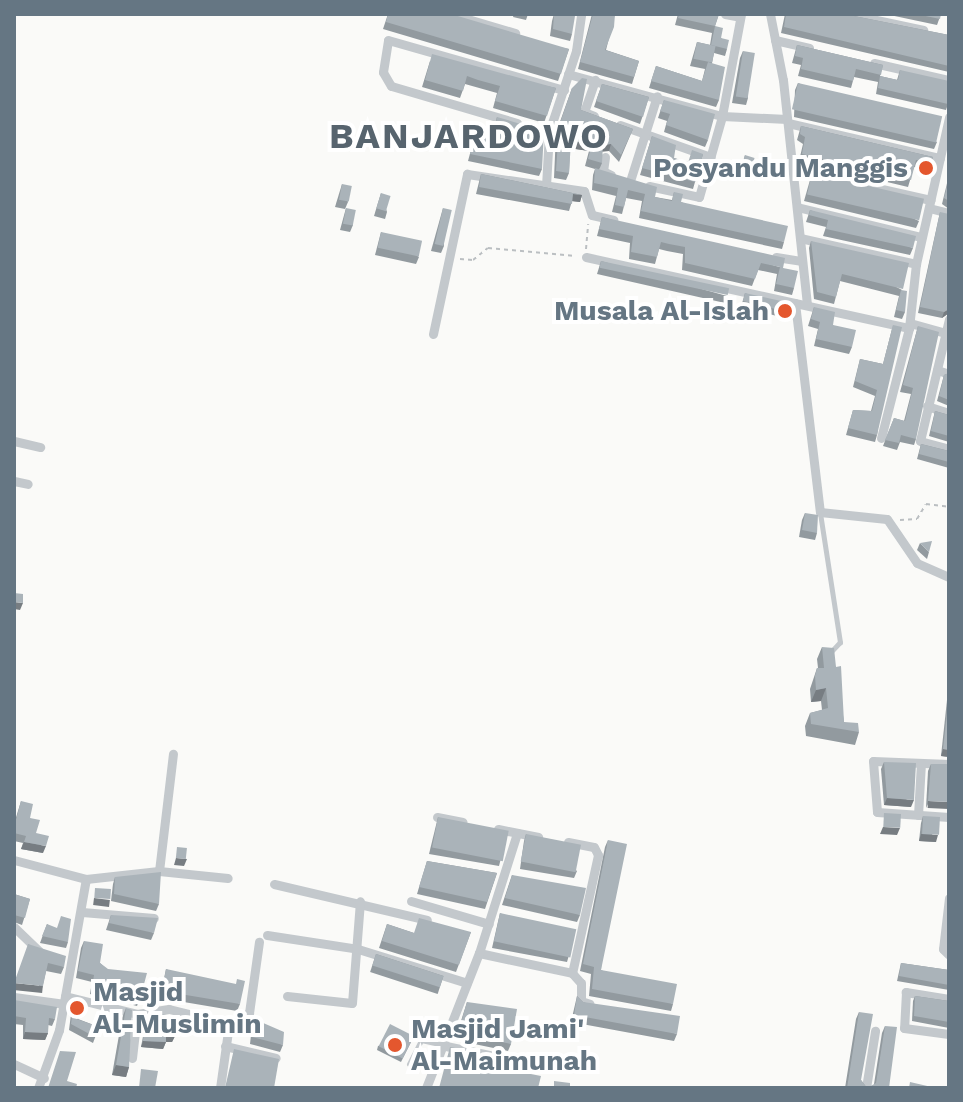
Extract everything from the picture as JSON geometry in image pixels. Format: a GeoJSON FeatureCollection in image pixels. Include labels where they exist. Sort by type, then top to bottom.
{"type":"FeatureCollection","features":[{"type":"Feature","properties":{"kind":"street"},"geometry":{"type":"LineString","coordinates":[[451,14],[534,39]]}},
{"type":"Feature","properties":{"kind":"street"},"geometry":{"type":"LineString","coordinates":[[546,186],[549,132],[576,51],[581,14]]}},
{"type":"Feature","properties":{"kind":"street"},"geometry":{"type":"LineString","coordinates":[[605,157],[603,171],[697,198],[722,116],[741,16],[725,14]]}},
{"type":"Feature","properties":{"kind":"street"},"geometry":{"type":"LineString","coordinates":[[770,14],[783,80],[785,121],[797,207],[800,303],[820,512],[887,519],[917,563],[949,577]]}},
{"type":"Feature","properties":{"kind":"street"},"geometry":{"type":"LineString","coordinates":[[848,14],[935,32]]}},
{"type":"Feature","properties":{"kind":"street"},"geometry":{"type":"LineString","coordinates":[[775,40],[819,50]]}},
{"type":"Feature","properties":{"kind":"street"},"geometry":{"type":"LineString","coordinates":[[549,132],[391,86],[383,72],[387,42],[564,90]]}},
{"type":"Feature","properties":{"kind":"street"},"geometry":{"type":"LineString","coordinates":[[562,47],[576,51]]}},
{"type":"Feature","properties":{"kind":"street"},"geometry":{"type":"LineString","coordinates":[[862,60],[949,80]]}},
{"type":"Feature","properties":{"kind":"street"},"geometry":{"type":"LineString","coordinates":[[568,74],[722,116],[785,121],[940,158]]}},
{"type":"Feature","properties":{"kind":"street"},"geometry":{"type":"LineString","coordinates":[[595,80],[584,112],[711,157]]}},
{"type":"Feature","properties":{"kind":"street"},"geometry":{"type":"LineString","coordinates":[[783,80],[798,84]]}},
{"type":"Feature","properties":{"kind":"street"},"geometry":{"type":"LineString","coordinates":[[630,181],[657,96]]}},
{"type":"Feature","properties":{"kind":"street"},"geometry":{"type":"LineString","coordinates":[[881,438],[909,325],[921,237],[949,118],[934,115]]}},
{"type":"Feature","properties":{"kind":"street"},"geometry":{"type":"LineString","coordinates":[[793,169],[930,204],[949,213]]}},
{"type":"Feature","properties":{"kind":"street"},"geometry":{"type":"LineString","coordinates":[[433,334],[467,174],[587,193],[592,215],[622,222]]}},
{"type":"Feature","properties":{"kind":"street"},"geometry":{"type":"LineString","coordinates":[[797,207],[921,237]]}},
{"type":"Feature","properties":{"kind":"street"},"geometry":{"type":"LineString","coordinates":[[800,238],[916,264]]}},
{"type":"Feature","properties":{"kind":"street"},"geometry":{"type":"LineString","coordinates":[[761,253],[797,261]]}},
{"type":"Feature","properties":{"kind":"street"},"geometry":{"type":"LineString","coordinates":[[586,257],[947,333]]}},
{"type":"Feature","properties":{"kind":"street"},"geometry":{"type":"LineString","coordinates":[[949,319],[920,441],[949,449]]}},
{"type":"Feature","properties":{"kind":"street"},"geometry":{"type":"LineString","coordinates":[[937,370],[949,374]]}},
{"type":"Feature","properties":{"kind":"street"},"geometry":{"type":"LineString","coordinates":[[927,406],[949,413]]}},
{"type":"Feature","properties":{"kind":"street"},"geometry":{"type":"LineString","coordinates":[[14,441],[40,447]]}},
{"type":"Feature","properties":{"kind":"street"},"geometry":{"type":"LineString","coordinates":[[14,481],[28,484]]}},
{"type":"Feature","properties":{"kind":"street"},"geometry":{"type":"LineString","coordinates":[[159,871],[173,754]]}},
{"type":"Feature","properties":{"kind":"street"},"geometry":{"type":"LineString","coordinates":[[949,764],[873,761],[876,810],[949,817]]}},
{"type":"Feature","properties":{"kind":"street"},"geometry":{"type":"LineString","coordinates":[[918,815],[921,763]]}},
{"type":"Feature","properties":{"kind":"street"},"geometry":{"type":"LineString","coordinates":[[437,817],[477,825]]}},
{"type":"Feature","properties":{"kind":"street"},"geometry":{"type":"LineString","coordinates":[[491,828],[594,847],[593,889],[572,973]]}},
{"type":"Feature","properties":{"kind":"street"},"geometry":{"type":"LineString","coordinates":[[429,1088],[441,1045],[485,936],[517,833]]}},
{"type":"Feature","properties":{"kind":"street"},"geometry":{"type":"LineString","coordinates":[[14,860],[86,879],[159,871],[228,878]]}},
{"type":"Feature","properties":{"kind":"street"},"geometry":{"type":"LineString","coordinates":[[489,873],[519,878]]}},
{"type":"Feature","properties":{"kind":"street"},"geometry":{"type":"LineString","coordinates":[[38,1088],[44,1078],[65,1000],[61,955],[82,912],[86,879]]}},
{"type":"Feature","properties":{"kind":"street"},"geometry":{"type":"LineString","coordinates":[[274,884],[360,901],[443,925]]}},
{"type":"Feature","properties":{"kind":"street"},"geometry":{"type":"LineString","coordinates":[[578,887],[593,889]]}},
{"type":"Feature","properties":{"kind":"street"},"geometry":{"type":"LineString","coordinates":[[946,954],[949,898]]}},
{"type":"Feature","properties":{"kind":"street"},"geometry":{"type":"LineString","coordinates":[[287,996],[352,1003],[360,901]]}},
{"type":"Feature","properties":{"kind":"street"},"geometry":{"type":"LineString","coordinates":[[411,901],[489,924]]}},
{"type":"Feature","properties":{"kind":"street"},"geometry":{"type":"LineString","coordinates":[[493,911],[508,915]]}},
{"type":"Feature","properties":{"kind":"street"},"geometry":{"type":"LineString","coordinates":[[82,912],[154,918]]}},
{"type":"Feature","properties":{"kind":"street"},"geometry":{"type":"LineString","coordinates":[[14,927],[34,949],[61,955]]}},
{"type":"Feature","properties":{"kind":"street"},"geometry":{"type":"LineString","coordinates":[[569,928],[584,931]]}},
{"type":"Feature","properties":{"kind":"street"},"geometry":{"type":"LineString","coordinates":[[471,932],[485,936]]}},
{"type":"Feature","properties":{"kind":"street"},"geometry":{"type":"LineString","coordinates":[[14,997],[65,1000],[137,1014],[169,1009],[229,1024],[249,1013],[263,938],[358,949],[467,983]]}},
{"type":"Feature","properties":{"kind":"street"},"geometry":{"type":"LineString","coordinates":[[479,953],[572,973],[581,983],[581,1001],[598,1005]]}},
{"type":"Feature","properties":{"kind":"street"},"geometry":{"type":"LineString","coordinates":[[949,999],[906,992],[904,1028],[949,1034]]}},
{"type":"Feature","properties":{"kind":"street"},"geometry":{"type":"LineString","coordinates":[[460,1001],[471,1003]]}},
{"type":"Feature","properties":{"kind":"street"},"geometry":{"type":"LineString","coordinates":[[132,1058],[137,1014]]}},
{"type":"Feature","properties":{"kind":"street"},"geometry":{"type":"LineString","coordinates":[[223,1088],[229,1024]]}},
{"type":"Feature","properties":{"kind":"street"},"geometry":{"type":"LineString","coordinates":[[866,1088],[875,1031]]}},
{"type":"Feature","properties":{"kind":"street"},"geometry":{"type":"LineString","coordinates":[[441,1045],[506,1058]]}},
{"type":"Feature","properties":{"kind":"street"},"geometry":{"type":"LineString","coordinates":[[225,1046],[276,1058]]}},
{"type":"Feature","properties":{"kind":"street"},"geometry":{"type":"LineString","coordinates":[[14,1064],[44,1078]]}},
{"type":"Feature","properties":{"kind":"lane"},"geometry":{"type":"LineString","coordinates":[[820,512],[840,642],[827,656]]}},
{"type":"Feature","properties":{"kind":"lane"},"geometry":{"type":"LineString","coordinates":[[409,1064],[421,1040],[441,1045]]}},
{"type":"Feature","properties":{"kind":"path"},"geometry":{"type":"LineString","coordinates":[[450,258],[473,260],[486,248],[586,257],[585,233],[592,215]]}},
{"type":"Feature","properties":{"kind":"path"},"geometry":{"type":"LineString","coordinates":[[887,519],[917,519],[926,504],[949,507]]}},
{"type":"Feature","properties":{"kind":"building"},"geometry":{"type":"Polygon","coordinates":[[[388,14],[451,14],[569,49],[561,74],[386,22],[388,14]]]}},
{"type":"Feature","properties":{"kind":"building"},"geometry":{"type":"Polygon","coordinates":[[[554,14],[575,16],[572,34],[553,29],[554,14]]]}},
{"type":"Feature","properties":{"kind":"building"},"geometry":{"type":"Polygon","coordinates":[[[593,14],[615,14],[614,27],[605,50],[639,61],[634,77],[580,62],[593,14]]]}},
{"type":"Feature","properties":{"kind":"building"},"geometry":{"type":"Polygon","coordinates":[[[679,14],[719,14],[715,26],[678,18],[679,14]]]}},
{"type":"Feature","properties":{"kind":"building"},"geometry":{"type":"Polygon","coordinates":[[[786,14],[847,14],[949,35],[949,66],[784,27],[786,14]]]}},
{"type":"Feature","properties":{"kind":"building"},"geometry":{"type":"Polygon","coordinates":[[[916,14],[941,14],[940,19],[916,14]]]}},
{"type":"Feature","properties":{"kind":"building"},"geometry":{"type":"Polygon","coordinates":[[[715,26],[723,28],[721,38],[729,40],[727,49],[711,45],[715,26]]]}},
{"type":"Feature","properties":{"kind":"building"},"geometry":{"type":"Polygon","coordinates":[[[697,42],[716,46],[712,63],[693,59],[697,42]]]}},
{"type":"Feature","properties":{"kind":"building"},"geometry":{"type":"Polygon","coordinates":[[[797,45],[883,65],[881,75],[856,69],[853,81],[801,69],[803,58],[795,56],[797,45]]]}},
{"type":"Feature","properties":{"kind":"building"},"geometry":{"type":"Polygon","coordinates":[[[743,51],[755,53],[748,98],[736,96],[743,51]]]}},
{"type":"Feature","properties":{"kind":"building"},"geometry":{"type":"Polygon","coordinates":[[[432,54],[556,88],[547,116],[495,101],[500,86],[467,76],[463,91],[425,80],[432,54]]]}},
{"type":"Feature","properties":{"kind":"building"},"geometry":{"type":"Polygon","coordinates":[[[708,62],[725,67],[719,100],[651,81],[656,66],[702,81],[708,62]]]}},
{"type":"Feature","properties":{"kind":"building"},"geometry":{"type":"Polygon","coordinates":[[[900,70],[949,81],[948,104],[878,88],[880,76],[898,80],[900,70]]]}},
{"type":"Feature","properties":{"kind":"building"},"geometry":{"type":"Polygon","coordinates":[[[582,78],[587,79],[581,110],[633,129],[621,155],[611,144],[603,145],[602,163],[588,159],[592,144],[571,141],[569,173],[556,171],[559,126],[572,88],[582,78]]]}},
{"type":"Feature","properties":{"kind":"building"},"geometry":{"type":"Polygon","coordinates":[[[798,83],[942,116],[936,143],[792,109],[798,83]]]}},
{"type":"Feature","properties":{"kind":"building"},"geometry":{"type":"Polygon","coordinates":[[[602,84],[649,97],[643,117],[596,101],[602,84]]]}},
{"type":"Feature","properties":{"kind":"building"},"geometry":{"type":"Polygon","coordinates":[[[664,100],[715,114],[708,140],[666,125],[670,114],[660,111],[664,100]]]}},
{"type":"Feature","properties":{"kind":"building"},"geometry":{"type":"Polygon","coordinates":[[[497,117],[544,131],[542,169],[470,154],[475,135],[492,139],[497,117]]]}},
{"type":"Feature","properties":{"kind":"building"},"geometry":{"type":"Polygon","coordinates":[[[801,126],[933,157],[931,164],[916,160],[911,180],[802,154],[805,137],[800,134],[801,126]]]}},
{"type":"Feature","properties":{"kind":"building"},"geometry":{"type":"Polygon","coordinates":[[[652,136],[676,145],[674,158],[688,163],[692,150],[703,154],[695,182],[642,168],[652,136]]]}},
{"type":"Feature","properties":{"kind":"building"},"geometry":{"type":"Polygon","coordinates":[[[745,155],[755,158],[750,173],[740,170],[745,155]]]}},
{"type":"Feature","properties":{"kind":"building"},"geometry":{"type":"Polygon","coordinates":[[[595,168],[657,187],[655,197],[672,201],[674,192],[683,194],[681,202],[788,226],[784,242],[641,211],[645,194],[628,190],[624,207],[615,205],[618,188],[594,183],[595,168]]]}},
{"type":"Feature","properties":{"kind":"building"},"geometry":{"type":"Polygon","coordinates":[[[812,173],[924,199],[919,220],[807,194],[812,173]]]}},
{"type":"Feature","properties":{"kind":"building"},"geometry":{"type":"Polygon","coordinates":[[[481,174],[582,195],[573,194],[572,204],[479,187],[481,174]]]}},
{"type":"Feature","properties":{"kind":"building"},"geometry":{"type":"Polygon","coordinates":[[[949,178],[949,201],[944,198],[949,178]]]}},
{"type":"Feature","properties":{"kind":"building"},"geometry":{"type":"Polygon","coordinates":[[[342,184],[352,186],[349,202],[339,200],[342,184]]]}},
{"type":"Feature","properties":{"kind":"building"},"geometry":{"type":"Polygon","coordinates":[[[381,193],[391,196],[386,211],[376,208],[381,193]]]}},
{"type":"Feature","properties":{"kind":"building"},"geometry":{"type":"Polygon","coordinates":[[[346,208],[356,210],[353,226],[343,224],[346,208]]]}},
{"type":"Feature","properties":{"kind":"building"},"geometry":{"type":"Polygon","coordinates":[[[443,208],[452,210],[443,246],[435,244],[443,208]]]}},
{"type":"Feature","properties":{"kind":"building"},"geometry":{"type":"Polygon","coordinates":[[[810,210],[916,236],[913,248],[826,229],[828,220],[809,215],[810,210]]]}},
{"type":"Feature","properties":{"kind":"building"},"geometry":{"type":"Polygon","coordinates":[[[940,212],[949,214],[949,309],[944,312],[920,307],[940,212]]]}},
{"type":"Feature","properties":{"kind":"building"},"geometry":{"type":"Polygon","coordinates":[[[602,217],[785,258],[783,268],[798,271],[794,288],[776,284],[780,267],[761,263],[755,279],[685,263],[685,247],[661,242],[657,257],[631,252],[633,236],[599,229],[602,217]]]}},
{"type":"Feature","properties":{"kind":"building"},"geometry":{"type":"Polygon","coordinates":[[[381,232],[422,241],[419,256],[378,248],[381,232]]]}},
{"type":"Feature","properties":{"kind":"building"},"geometry":{"type":"Polygon","coordinates":[[[811,241],[909,263],[903,289],[842,274],[836,297],[817,292],[811,241]]]}},
{"type":"Feature","properties":{"kind":"building"},"geometry":{"type":"Polygon","coordinates":[[[601,261],[729,288],[728,295],[600,268],[601,261]]]}},
{"type":"Feature","properties":{"kind":"building"},"geometry":{"type":"Polygon","coordinates":[[[901,290],[907,291],[905,312],[896,310],[901,290]]]}},
{"type":"Feature","properties":{"kind":"building"},"geometry":{"type":"Polygon","coordinates":[[[745,293],[790,303],[792,313],[743,301],[745,293]]]}},
{"type":"Feature","properties":{"kind":"building"},"geometry":{"type":"Polygon","coordinates":[[[814,307],[835,312],[833,325],[856,330],[852,347],[816,339],[820,322],[811,319],[814,307]]]}},
{"type":"Feature","properties":{"kind":"building"},"geometry":{"type":"Polygon","coordinates":[[[893,325],[902,327],[877,435],[848,428],[853,410],[872,411],[877,390],[855,381],[860,359],[883,364],[893,325]]]}},
{"type":"Feature","properties":{"kind":"building"},"geometry":{"type":"Polygon","coordinates":[[[918,326],[939,332],[916,439],[901,435],[899,443],[885,440],[894,418],[905,421],[913,388],[903,385],[918,326]]]}},
{"type":"Feature","properties":{"kind":"building"},"geometry":{"type":"Polygon","coordinates":[[[949,373],[949,400],[939,396],[944,375],[949,373]]]}},
{"type":"Feature","properties":{"kind":"building"},"geometry":{"type":"Polygon","coordinates":[[[935,411],[949,415],[949,436],[931,431],[935,411]]]}},
{"type":"Feature","properties":{"kind":"building"},"geometry":{"type":"Polygon","coordinates":[[[921,444],[949,451],[949,462],[919,454],[921,444]]]}},
{"type":"Feature","properties":{"kind":"building"},"geometry":{"type":"Polygon","coordinates":[[[805,513],[818,515],[817,533],[802,530],[805,513]]]}},
{"type":"Feature","properties":{"kind":"building"},"geometry":{"type":"Polygon","coordinates":[[[932,541],[929,552],[920,543],[932,541]]]}},
{"type":"Feature","properties":{"kind":"building"},"geometry":{"type":"Polygon","coordinates":[[[14,593],[23,594],[23,603],[14,602],[14,593]]]}},
{"type":"Feature","properties":{"kind":"building"},"geometry":{"type":"Polygon","coordinates":[[[822,647],[834,648],[836,667],[841,666],[844,722],[858,723],[859,732],[811,724],[810,713],[828,708],[826,688],[816,690],[817,668],[824,668],[822,647]]]}},
{"type":"Feature","properties":{"kind":"building"},"geometry":{"type":"Polygon","coordinates":[[[949,695],[949,750],[943,749],[949,695]]]}},
{"type":"Feature","properties":{"kind":"building"},"geometry":{"type":"Polygon","coordinates":[[[884,762],[916,763],[914,800],[887,798],[884,762]]]}},
{"type":"Feature","properties":{"kind":"building"},"geometry":{"type":"Polygon","coordinates":[[[931,764],[949,764],[949,802],[928,801],[931,764]]]}},
{"type":"Feature","properties":{"kind":"building"},"geometry":{"type":"Polygon","coordinates":[[[21,801],[33,804],[30,818],[40,820],[36,833],[49,836],[46,846],[24,842],[26,836],[14,833],[21,801]]]}},
{"type":"Feature","properties":{"kind":"building"},"geometry":{"type":"Polygon","coordinates":[[[884,813],[901,814],[900,828],[883,827],[884,813]]]}},
{"type":"Feature","properties":{"kind":"building"},"geometry":{"type":"Polygon","coordinates":[[[923,816],[940,817],[939,835],[922,834],[923,816]]]}},
{"type":"Feature","properties":{"kind":"building"},"geometry":{"type":"Polygon","coordinates":[[[438,817],[509,831],[503,861],[432,847],[438,817]]]}},
{"type":"Feature","properties":{"kind":"building"},"geometry":{"type":"Polygon","coordinates":[[[526,834],[581,845],[576,872],[521,861],[526,834]]]}},
{"type":"Feature","properties":{"kind":"building"},"geometry":{"type":"Polygon","coordinates":[[[608,840],[627,844],[601,970],[677,984],[673,1004],[592,989],[594,967],[583,964],[608,840]]]}},
{"type":"Feature","properties":{"kind":"building"},"geometry":{"type":"Polygon","coordinates":[[[177,847],[187,848],[186,859],[176,858],[177,847]]]}},
{"type":"Feature","properties":{"kind":"building"},"geometry":{"type":"Polygon","coordinates":[[[427,861],[497,873],[487,902],[419,887],[427,861]]]}},
{"type":"Feature","properties":{"kind":"building"},"geometry":{"type":"Polygon","coordinates":[[[161,872],[159,904],[114,894],[115,877],[161,872]]]}},
{"type":"Feature","properties":{"kind":"building"},"geometry":{"type":"Polygon","coordinates":[[[512,875],[586,888],[580,915],[505,898],[512,875]]]}},
{"type":"Feature","properties":{"kind":"building"},"geometry":{"type":"Polygon","coordinates":[[[95,888],[111,889],[110,899],[94,898],[95,888]]]}},
{"type":"Feature","properties":{"kind":"building"},"geometry":{"type":"Polygon","coordinates":[[[14,894],[30,899],[25,918],[14,915],[14,894]]]}},
{"type":"Feature","properties":{"kind":"building"},"geometry":{"type":"Polygon","coordinates":[[[500,913],[576,929],[570,958],[494,941],[500,913]]]}},
{"type":"Feature","properties":{"kind":"building"},"geometry":{"type":"Polygon","coordinates":[[[111,915],[158,918],[154,933],[109,923],[111,915]]]}},
{"type":"Feature","properties":{"kind":"building"},"geometry":{"type":"Polygon","coordinates":[[[61,916],[71,919],[68,942],[42,936],[47,924],[57,928],[61,916]]]}},
{"type":"Feature","properties":{"kind":"building"},"geometry":{"type":"Polygon","coordinates":[[[419,918],[471,932],[459,965],[382,941],[387,924],[414,933],[419,918]]]}},
{"type":"Feature","properties":{"kind":"building"},"geometry":{"type":"Polygon","coordinates":[[[84,941],[103,944],[100,963],[108,969],[147,973],[140,999],[92,987],[94,975],[78,971],[84,941]]]}},
{"type":"Feature","properties":{"kind":"building"},"geometry":{"type":"Polygon","coordinates":[[[28,944],[66,956],[64,967],[48,963],[43,986],[14,983],[28,944]]]}},
{"type":"Feature","properties":{"kind":"building"},"geometry":{"type":"Polygon","coordinates":[[[376,954],[444,976],[440,987],[372,965],[376,954]]]}},
{"type":"Feature","properties":{"kind":"building"},"geometry":{"type":"Polygon","coordinates":[[[901,963],[949,970],[949,985],[899,976],[901,963]]]}},
{"type":"Feature","properties":{"kind":"building"},"geometry":{"type":"Polygon","coordinates":[[[166,969],[236,984],[237,979],[245,981],[240,1004],[162,991],[166,969]]]}},
{"type":"Feature","properties":{"kind":"building"},"geometry":{"type":"Polygon","coordinates":[[[577,996],[583,1002],[680,1016],[677,1034],[574,1015],[577,996]]]}},
{"type":"Feature","properties":{"kind":"building"},"geometry":{"type":"Polygon","coordinates":[[[915,996],[949,1001],[949,1022],[914,1016],[915,996]]]}},
{"type":"Feature","properties":{"kind":"building"},"geometry":{"type":"Polygon","coordinates":[[[14,1000],[57,1007],[55,1019],[49,1018],[48,1033],[25,1032],[26,1018],[14,1016],[14,1000]]]}},
{"type":"Feature","properties":{"kind":"building"},"geometry":{"type":"Polygon","coordinates":[[[74,1000],[85,1002],[77,1019],[99,1027],[95,1037],[71,1024],[74,1000]]]}},
{"type":"Feature","properties":{"kind":"building"},"geometry":{"type":"Polygon","coordinates":[[[467,1002],[517,1009],[511,1044],[458,1033],[467,1002]]]}},
{"type":"Feature","properties":{"kind":"building"},"geometry":{"type":"Polygon","coordinates":[[[126,1008],[132,1010],[129,1067],[116,1065],[126,1008]]]}},
{"type":"Feature","properties":{"kind":"building"},"geometry":{"type":"Polygon","coordinates":[[[859,1012],[873,1014],[861,1080],[867,1088],[847,1088],[859,1012]]]}},
{"type":"Feature","properties":{"kind":"building"},"geometry":{"type":"Polygon","coordinates":[[[157,1014],[167,1015],[166,1025],[176,1026],[175,1036],[166,1035],[166,1042],[143,1041],[144,1031],[156,1032],[157,1014]]]}},
{"type":"Feature","properties":{"kind":"building"},"geometry":{"type":"Polygon","coordinates":[[[254,1019],[284,1032],[283,1045],[252,1037],[254,1028],[238,1027],[238,1022],[254,1019]]]}},
{"type":"Feature","properties":{"kind":"building","name":"Masjid Jami' Al-Maimunah"},"geometry":{"type":"Polygon","coordinates":[[[390,1024],[414,1036],[403,1059],[379,1046],[390,1024]]]}},
{"type":"Feature","properties":{"kind":"building"},"geometry":{"type":"Polygon","coordinates":[[[885,1026],[897,1027],[889,1088],[867,1088],[876,1083],[885,1026]]]}},
{"type":"Feature","properties":{"kind":"building"},"geometry":{"type":"Polygon","coordinates":[[[450,1047],[508,1058],[505,1069],[541,1076],[538,1088],[439,1088],[450,1047]]]}},
{"type":"Feature","properties":{"kind":"building"},"geometry":{"type":"Polygon","coordinates":[[[234,1049],[279,1059],[274,1088],[225,1088],[234,1049]]]}},
{"type":"Feature","properties":{"kind":"building"},"geometry":{"type":"Polygon","coordinates":[[[60,1051],[76,1052],[67,1081],[77,1084],[76,1088],[48,1088],[60,1051]]]}},
{"type":"Feature","properties":{"kind":"building"},"geometry":{"type":"Polygon","coordinates":[[[141,1069],[158,1071],[155,1088],[139,1088],[141,1069]]]}},
{"type":"Feature","properties":{"kind":"building"},"geometry":{"type":"Polygon","coordinates":[[[554,1081],[570,1083],[570,1088],[554,1088],[554,1081]]]}},
{"type":"Feature","properties":{"kind":"building"},"geometry":{"type":"Polygon","coordinates":[[[910,1082],[936,1088],[909,1088],[910,1082]]]}},
{"type":"Feature","properties":{"kind":"place","name":"Posyandu Manggis"},"geometry":{"type":"Point","coordinates":[926,168]}},
{"type":"Feature","properties":{"kind":"place","name":"Musala Al-Islah"},"geometry":{"type":"Point","coordinates":[785,311]}},
{"type":"Feature","properties":{"kind":"place","name":"Masjid Al-Muslimin"},"geometry":{"type":"Point","coordinates":[77,1008]}},
{"type":"Feature","properties":{"kind":"place","name":"Masjid Jami' Al-Maimunah"},"geometry":{"type":"Point","coordinates":[395,1045]}},
{"type":"Feature","properties":{"kind":"district","name":"BANJARDOWO"},"geometry":{"type":"Point","coordinates":[469,137]}}]}
